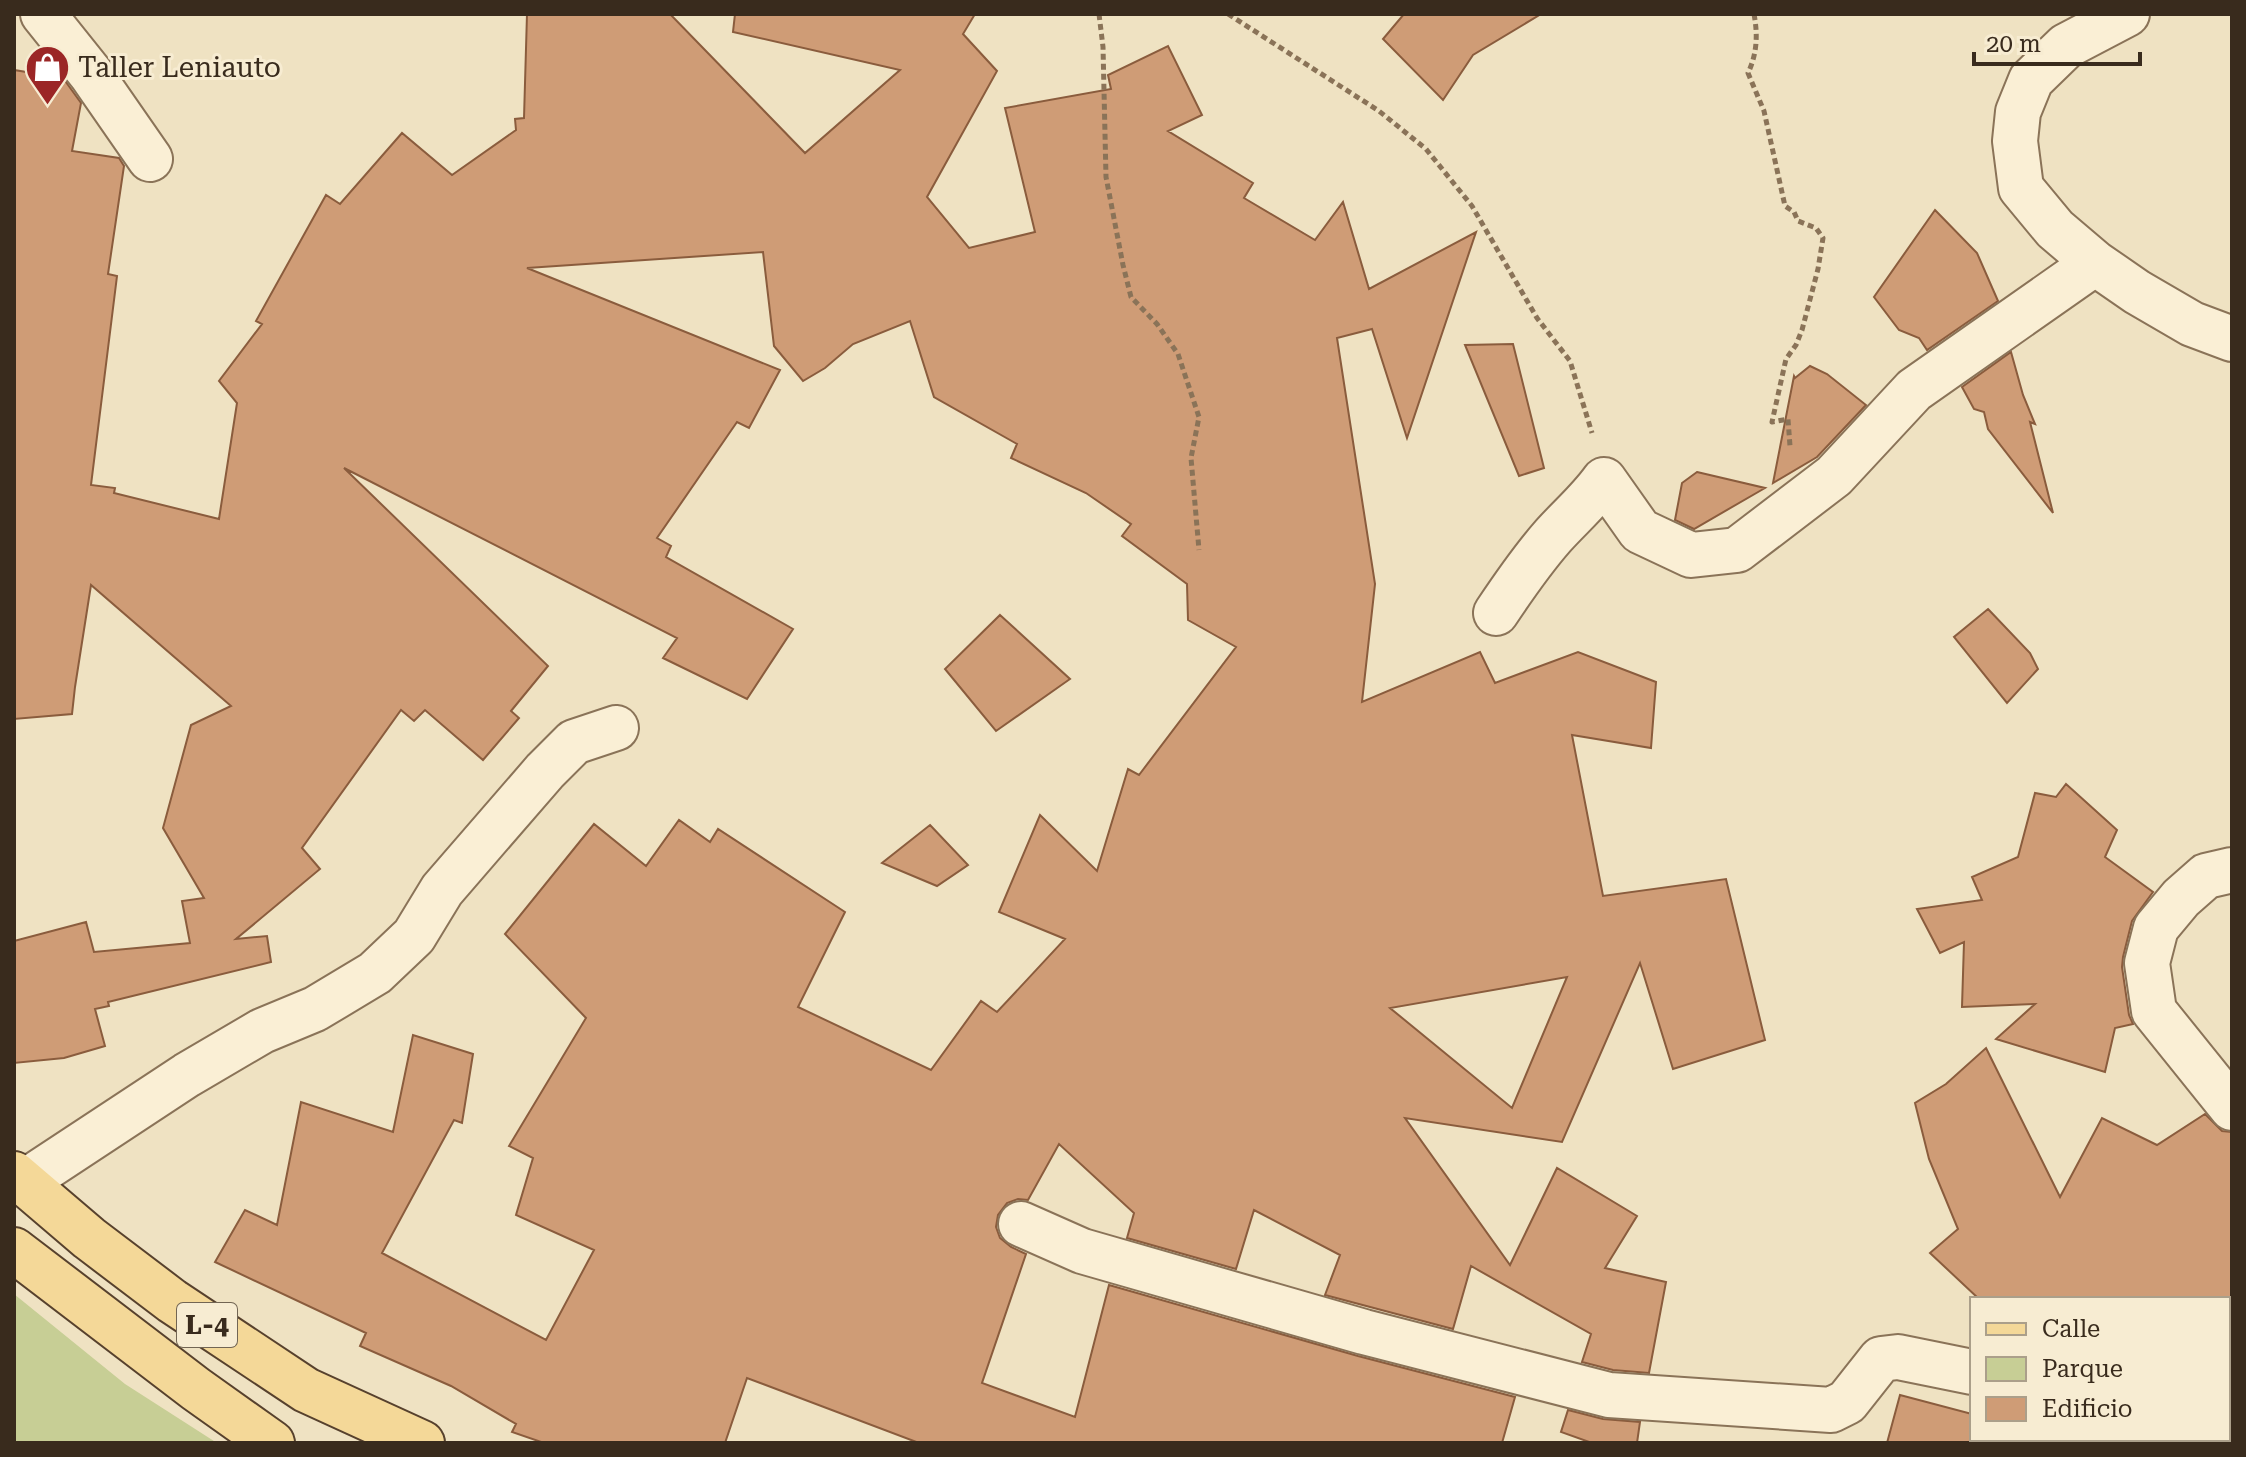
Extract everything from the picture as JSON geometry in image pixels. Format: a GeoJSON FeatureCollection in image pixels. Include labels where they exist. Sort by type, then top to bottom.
{"type":"FeatureCollection","features":[{"type":"Feature","properties":{"kind":"main road","name":"L-4"},"geometry":{"type":"LineString","coordinates":[[19,1179],[89,1238],[172,1301],[306,1390],[422,1443]]}},
{"type":"Feature","properties":{"kind":"main road","name":"L-4"},"geometry":{"type":"LineString","coordinates":[[14,1250],[272,1443]]}},
{"type":"Feature","properties":{"kind":"street"},"geometry":{"type":"LineString","coordinates":[[43,14],[91,74],[150,159]]}},
{"type":"Feature","properties":{"kind":"street"},"geometry":{"type":"LineString","coordinates":[[2127,14],[2066,46],[2031,80],[2018,112],[2015,141],[2021,188],[2055,229],[2095,263],[2192,324],[2232,339]]}},
{"type":"Feature","properties":{"kind":"street"},"geometry":{"type":"LineString","coordinates":[[1496,613],[1554,535],[1592,498],[1604,480],[1640,531],[1691,555],[1737,550],[1834,476],[1914,390],[2095,263]]}},
{"type":"Feature","properties":{"kind":"street"},"geometry":{"type":"LineString","coordinates":[[19,1179],[262,1031],[315,1009],[375,973],[414,936],[442,890],[545,771],[574,742],[616,728]]}},
{"type":"Feature","properties":{"kind":"street"},"geometry":{"type":"LineString","coordinates":[[2232,870],[2206,876],[2181,898],[2156,928],[2147,963],[2154,1011],[2232,1108]]}},
{"type":"Feature","properties":{"kind":"street"},"geometry":{"type":"LineString","coordinates":[[1021,1224],[1082,1251],[1364,1332],[1609,1395],[1831,1410],[1847,1402],[1881,1359],[1898,1357],[1970,1372]]}},
{"type":"Feature","properties":{"kind":"path"},"geometry":{"type":"LineString","coordinates":[[1099,14],[1103,47],[1106,177],[1123,265],[1131,297],[1157,324],[1178,354],[1199,417],[1191,458],[1199,550]]}},
{"type":"Feature","properties":{"kind":"path"},"geometry":{"type":"LineString","coordinates":[[1228,14],[1379,111],[1426,149],[1472,206],[1537,318],[1570,361],[1604,480]]}},
{"type":"Feature","properties":{"kind":"path"},"geometry":{"type":"LineString","coordinates":[[1754,14],[1757,30],[1755,58],[1748,73],[1764,111],[1785,206],[1794,212],[1798,221],[1816,228],[1823,238],[1802,330],[1786,359],[1772,422],[1788,419],[1795,505]]}},
{"type":"Feature","properties":{"kind":"green space"},"geometry":{"type":"Polygon","coordinates":[[[14,1294],[125,1384],[217,1443],[14,1443],[14,1294]]]}},
{"type":"Feature","properties":{"kind":"building"},"geometry":{"type":"Polygon","coordinates":[[[527,14],[670,14],[805,153],[900,70],[733,32],[735,14],[975,14],[963,34],[997,71],[927,197],[969,248],[1035,232],[1005,108],[1111,89],[1108,75],[1168,46],[1202,115],[1168,131],[1253,183],[1244,198],[1315,240],[1343,202],[1369,289],[1476,232],[1407,438],[1372,329],[1337,338],[1375,584],[1362,702],[1480,652],[1495,683],[1578,652],[1656,682],[1651,748],[1572,735],[1603,896],[1726,879],[1765,1040],[1673,1069],[1640,963],[1562,1142],[1405,1118],[1510,1265],[1557,1168],[1637,1216],[1605,1268],[1666,1282],[1649,1373],[1613,1370],[1582,1362],[1591,1334],[1471,1266],[1453,1329],[1325,1295],[1340,1255],[1254,1210],[1236,1269],[1127,1238],[1134,1213],[1059,1144],[1028,1200],[1018,1199],[1007,1203],[998,1215],[996,1227],[1000,1238],[1026,1254],[982,1383],[1075,1417],[1109,1285],[1515,1397],[1502,1443],[919,1443],[747,1378],[725,1443],[544,1443],[512,1432],[516,1424],[451,1386],[360,1346],[366,1333],[215,1262],[245,1210],[277,1225],[301,1102],[393,1132],[413,1035],[473,1054],[462,1123],[454,1120],[382,1253],[546,1340],[594,1250],[516,1215],[533,1158],[509,1146],[586,1018],[505,934],[594,824],[646,866],[679,820],[710,842],[718,829],[845,912],[798,1007],[931,1070],[981,1001],[997,1012],[1065,939],[999,912],[1040,815],[1097,871],[1128,769],[1139,775],[1236,647],[1188,620],[1187,584],[1122,536],[1131,524],[1086,493],[1011,458],[1017,444],[934,397],[910,321],[853,344],[825,368],[803,381],[774,346],[763,252],[527,268],[780,370],[749,428],[737,422],[657,538],[671,546],[666,557],[793,629],[747,699],[663,658],[677,638],[344,468],[548,666],[511,711],[519,718],[483,760],[425,710],[414,721],[401,710],[302,848],[320,869],[236,939],[267,936],[271,962],[108,1002],[109,1006],[95,1009],[105,1046],[64,1058],[14,1063],[14,941],[86,922],[94,952],[190,943],[182,901],[204,898],[163,828],[191,725],[231,706],[91,585],[72,714],[14,719],[14,70],[63,78],[81,103],[72,151],[119,158],[124,166],[108,274],[117,276],[91,485],[115,488],[114,493],[219,519],[237,403],[219,381],[262,324],[256,321],[326,195],[340,204],[402,133],[452,175],[516,130],[515,119],[524,118],[527,14]],[[1567,977],[1390,1008],[1512,1108],[1567,977]]]}},
{"type":"Feature","properties":{"kind":"building"},"geometry":{"type":"Polygon","coordinates":[[[1404,14],[1541,14],[1473,55],[1443,100],[1383,39],[1404,14]]]}},
{"type":"Feature","properties":{"kind":"building"},"geometry":{"type":"Polygon","coordinates":[[[1935,210],[1977,253],[1998,301],[1927,350],[1919,338],[1899,330],[1874,297],[1935,210]]]}},
{"type":"Feature","properties":{"kind":"building"},"geometry":{"type":"Polygon","coordinates":[[[1513,344],[1544,468],[1519,476],[1465,345],[1513,344]]]}},
{"type":"Feature","properties":{"kind":"building"},"geometry":{"type":"Polygon","coordinates":[[[2011,352],[2035,424],[2030,422],[2053,513],[1988,429],[1984,412],[1974,409],[1962,387],[2011,352]]]}},
{"type":"Feature","properties":{"kind":"building"},"geometry":{"type":"Polygon","coordinates":[[[1810,366],[1827,374],[1866,405],[1817,457],[1773,483],[1794,376],[1810,366]]]}},
{"type":"Feature","properties":{"kind":"building"},"geometry":{"type":"Polygon","coordinates":[[[1697,472],[1765,488],[1694,529],[1675,520],[1682,483],[1697,472]]]}},
{"type":"Feature","properties":{"kind":"building"},"geometry":{"type":"Polygon","coordinates":[[[1988,609],[2030,653],[2038,669],[2007,703],[1954,637],[1988,609]]]}},
{"type":"Feature","properties":{"kind":"building"},"geometry":{"type":"Polygon","coordinates":[[[1000,615],[1070,679],[996,731],[945,669],[1000,615]]]}},
{"type":"Feature","properties":{"kind":"building"},"geometry":{"type":"Polygon","coordinates":[[[2066,784],[2117,830],[2105,857],[2153,892],[2132,921],[2123,957],[2129,1015],[2133,1024],[2115,1028],[2105,1072],[1996,1039],[2035,1004],[1962,1007],[1964,942],[1940,953],[1917,909],[1982,900],[1972,877],[2018,857],[2035,793],[2056,797],[2066,784]]]}},
{"type":"Feature","properties":{"kind":"building"},"geometry":{"type":"Polygon","coordinates":[[[930,825],[968,865],[937,886],[882,863],[930,825]]]}},
{"type":"Feature","properties":{"kind":"building"},"geometry":{"type":"Polygon","coordinates":[[[1986,1048],[2060,1197],[2102,1118],[2157,1145],[2205,1114],[2222,1131],[2232,1132],[2232,1299],[1977,1297],[1930,1253],[1958,1229],[1929,1159],[1915,1103],[1946,1084],[1986,1048]]]}},
{"type":"Feature","properties":{"kind":"building"},"geometry":{"type":"Polygon","coordinates":[[[1900,1395],[1970,1413],[1970,1441],[2024,1441],[2024,1443],[1887,1443],[1900,1395]]]}},
{"type":"Feature","properties":{"kind":"building"},"geometry":{"type":"Polygon","coordinates":[[[1568,1410],[1603,1419],[1640,1422],[1637,1443],[1592,1443],[1561,1432],[1568,1410]]]}},
{"type":"Feature","properties":{"kind":"place","name":"Taller Leniauto"},"geometry":{"type":"Point","coordinates":[47,106]}}]}
